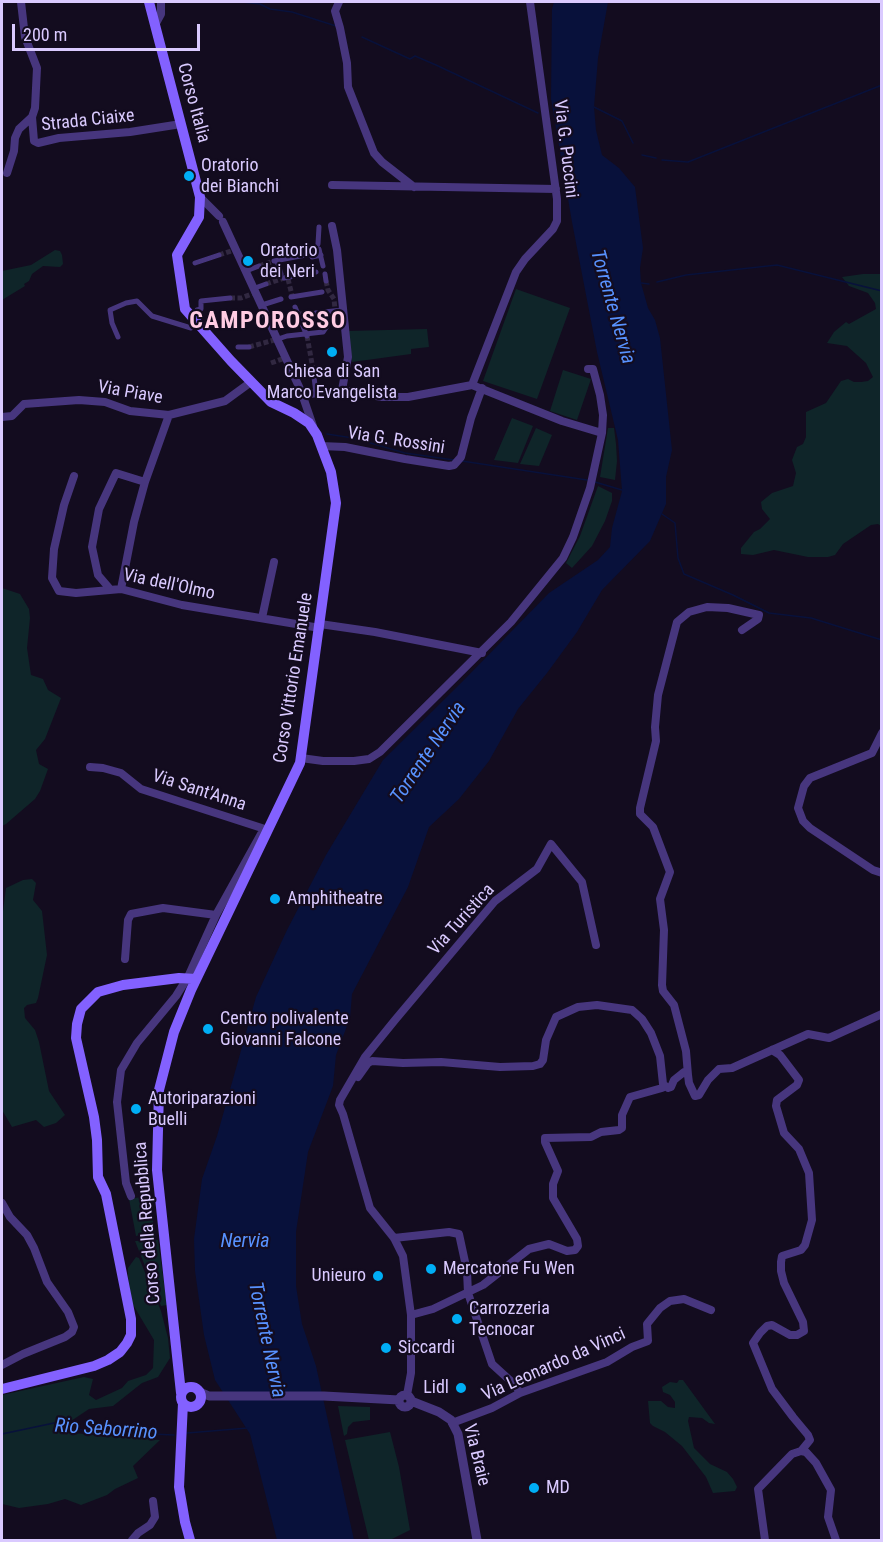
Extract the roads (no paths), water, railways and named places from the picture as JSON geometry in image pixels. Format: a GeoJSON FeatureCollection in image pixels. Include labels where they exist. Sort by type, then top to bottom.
{"type":"FeatureCollection","features":[{"type":"Feature","properties":{"kind":"main road","name":"Corso Italia"},"geometry":{"type":"LineString","coordinates":[[149,2],[200,196],[199,217],[177,255],[183,303],[194,322],[251,382],[272,402],[310,422],[316,435]]}},
{"type":"Feature","properties":{"kind":"main road","name":"Corso Vittorio Emanuele"},"geometry":{"type":"LineString","coordinates":[[192,978],[300,763],[336,503],[331,472],[316,435]]}},
{"type":"Feature","properties":{"kind":"main road","name":"Corso della Repubblica"},"geometry":{"type":"LineString","coordinates":[[190,1540],[184,1522],[179,1487],[182,1398],[157,1170],[158,1113],[164,1068],[192,978]]}},
{"type":"Feature","properties":{"kind":"main road"},"geometry":{"type":"LineString","coordinates":[[2,1389],[94,1366],[120,1352],[128,1343],[131,1335],[131,1319],[107,1201],[98,1177],[94,1118],[76,1038],[77,1024],[81,1009],[98,992],[123,985],[192,978]]}},
{"type":"Feature","properties":{"kind":"main road","name":"Corso della Repubblica"},"geometry":{"type":"LineString","coordinates":[[178,1363],[202,1397]]}},
{"type":"Feature","properties":{"kind":"main road"},"geometry":{"type":"LineString","coordinates":[[188,1387],[202,1397],[188,1406],[182,1398],[188,1387]]}},
{"type":"Feature","properties":{"kind":"main road"},"geometry":{"type":"LineString","coordinates":[[180,1432],[202,1397]]}},
{"type":"Feature","properties":{"kind":"street","name":"Strada Ciaixe"},"geometry":{"type":"LineString","coordinates":[[21,2],[25,36],[37,68],[35,108],[32,117],[34,141],[38,143],[60,138],[130,132],[181,124]]}},
{"type":"Feature","properties":{"kind":"street"},"geometry":{"type":"LineString","coordinates":[[155,25],[161,14],[161,2]]}},
{"type":"Feature","properties":{"kind":"street"},"geometry":{"type":"LineString","coordinates":[[339,2],[335,11],[347,63],[348,87],[374,153],[382,162],[414,186]]}},
{"type":"Feature","properties":{"kind":"street","name":"Via G. Puccini"},"geometry":{"type":"LineString","coordinates":[[472,385],[516,272],[525,259],[553,230],[557,221],[556,189],[530,2]]}},
{"type":"Feature","properties":{"kind":"street"},"geometry":{"type":"LineString","coordinates":[[7,173],[19,129],[32,117]]}},
{"type":"Feature","properties":{"kind":"street"},"geometry":{"type":"LineString","coordinates":[[332,185],[556,189]]}},
{"type":"Feature","properties":{"kind":"street"},"geometry":{"type":"LineString","coordinates":[[200,196],[221,219],[255,288],[302,395],[310,422]]}},
{"type":"Feature","properties":{"kind":"street"},"geometry":{"type":"LineString","coordinates":[[557,221],[561,230]]}},
{"type":"Feature","properties":{"kind":"street"},"geometry":{"type":"LineString","coordinates":[[332,226],[337,250],[348,357],[342,390]]}},
{"type":"Feature","properties":{"kind":"street"},"geometry":{"type":"LineString","coordinates":[[319,227],[323,266]]}},
{"type":"Feature","properties":{"kind":"street"},"geometry":{"type":"LineString","coordinates":[[316,272],[285,277],[275,261],[311,254],[312,256],[320,249]]}},
{"type":"Feature","properties":{"kind":"street"},"geometry":{"type":"LineString","coordinates":[[195,263],[219,255]]}},
{"type":"Feature","properties":{"kind":"street"},"geometry":{"type":"LineString","coordinates":[[246,270],[259,266]]}},
{"type":"Feature","properties":{"kind":"street"},"geometry":{"type":"LineString","coordinates":[[255,288],[266,284]]}},
{"type":"Feature","properties":{"kind":"street"},"geometry":{"type":"LineString","coordinates":[[307,335],[293,300],[322,292]]}},
{"type":"Feature","properties":{"kind":"street"},"geometry":{"type":"LineString","coordinates":[[201,309],[201,301],[230,298]]}},
{"type":"Feature","properties":{"kind":"street"},"geometry":{"type":"LineString","coordinates":[[262,305],[281,299]]}},
{"type":"Feature","properties":{"kind":"street"},"geometry":{"type":"LineString","coordinates":[[118,337],[110,310],[134,301],[152,316],[189,328],[193,328],[197,310],[201,309]]}},
{"type":"Feature","properties":{"kind":"street"},"geometry":{"type":"LineString","coordinates":[[201,309],[207,313]]}},
{"type":"Feature","properties":{"kind":"street"},"geometry":{"type":"LineString","coordinates":[[316,313],[342,310]]}},
{"type":"Feature","properties":{"kind":"street"},"geometry":{"type":"LineString","coordinates":[[278,339],[325,331],[326,312]]}},
{"type":"Feature","properties":{"kind":"street"},"geometry":{"type":"LineString","coordinates":[[291,317],[299,314]]}},
{"type":"Feature","properties":{"kind":"street"},"geometry":{"type":"LineString","coordinates":[[270,323],[280,320]]}},
{"type":"Feature","properties":{"kind":"street"},"geometry":{"type":"LineString","coordinates":[[238,347],[249,347]]}},
{"type":"Feature","properties":{"kind":"street"},"geometry":{"type":"LineString","coordinates":[[313,369],[316,393]]}},
{"type":"Feature","properties":{"kind":"street"},"geometry":{"type":"LineString","coordinates":[[301,758],[343,762],[363,761],[374,757],[482,653],[511,622],[563,558],[590,488],[602,433],[603,415],[600,395],[593,369],[588,369]]}},
{"type":"Feature","properties":{"kind":"street","name":"Via Piave"},"geometry":{"type":"LineString","coordinates":[[2,417],[12,416],[24,404],[79,400],[105,402],[130,411],[169,415],[225,401],[251,382]]}},
{"type":"Feature","properties":{"kind":"street"},"geometry":{"type":"LineString","coordinates":[[302,395],[342,390],[382,397],[408,397],[472,385],[562,421],[602,433]]}},
{"type":"Feature","properties":{"kind":"street","name":"Via G. Rossini"},"geometry":{"type":"LineString","coordinates":[[321,446],[345,447],[416,461],[454,465],[461,457],[482,388]]}},
{"type":"Feature","properties":{"kind":"street"},"geometry":{"type":"LineString","coordinates":[[121,589],[134,522],[145,482],[169,415]]}},
{"type":"Feature","properties":{"kind":"street"},"geometry":{"type":"LineString","coordinates":[[110,589],[98,575],[92,547],[99,509],[116,473],[145,482]]}},
{"type":"Feature","properties":{"kind":"street","name":"Via dell'Olmo"},"geometry":{"type":"LineString","coordinates":[[74,476],[64,505],[54,549],[52,578],[59,591],[76,593],[121,589],[182,605],[375,632],[482,653]]}},
{"type":"Feature","properties":{"kind":"street"},"geometry":{"type":"LineString","coordinates":[[262,618],[274,562]]}},
{"type":"Feature","properties":{"kind":"street"},"geometry":{"type":"LineString","coordinates":[[742,630],[758,619],[759,615],[728,608],[707,607],[689,612],[677,622],[658,695],[656,741],[640,808],[640,814],[653,827],[670,872],[660,899],[663,930],[661,978],[663,990],[675,1005],[686,1051],[688,1083],[695,1096],[702,1091],[713,1073],[719,1069],[732,1068],[808,1034],[829,1038],[882,1014]]}},
{"type":"Feature","properties":{"kind":"street"},"geometry":{"type":"LineString","coordinates":[[882,733],[872,753],[810,778],[804,786],[798,808],[803,821],[810,828],[873,870],[882,873]]}},
{"type":"Feature","properties":{"kind":"street","name":"Via Sant'Anna"},"geometry":{"type":"LineString","coordinates":[[90,767],[121,773],[141,789],[265,829]]}},
{"type":"Feature","properties":{"kind":"street","name":"Via Turistica"},"geometry":{"type":"LineString","coordinates":[[406,1399],[411,1373],[411,1315],[403,1256],[394,1238],[374,1216],[370,1208],[344,1114],[339,1106],[340,1100],[365,1057],[495,901],[537,869],[551,844],[582,882],[596,945]]}},
{"type":"Feature","properties":{"kind":"street"},"geometry":{"type":"LineString","coordinates":[[131,1196],[126,1183],[117,1102],[121,1070],[137,1043],[192,978],[216,915],[245,870]]}},
{"type":"Feature","properties":{"kind":"street"},"geometry":{"type":"LineString","coordinates":[[125,959],[128,920],[131,914],[163,908],[216,915]]}},
{"type":"Feature","properties":{"kind":"street"},"geometry":{"type":"LineString","coordinates":[[344,1114],[346,1099],[357,1079],[372,1061],[441,1062],[500,1067],[533,1066],[540,1064],[543,1060],[546,1040],[556,1017],[578,1007],[597,1005],[632,1010],[642,1019],[651,1033],[660,1056],[663,1084],[668,1088],[672,1087],[680,1074],[684,1072],[688,1075]]}},
{"type":"Feature","properties":{"kind":"street"},"geometry":{"type":"LineString","coordinates":[[765,1540],[758,1489],[792,1454],[801,1451],[810,1440],[772,1389],[753,1343],[766,1326],[772,1324],[790,1335],[797,1335],[804,1331],[803,1322],[784,1282],[781,1262],[782,1256],[801,1250],[812,1220],[809,1173],[799,1149],[784,1133],[776,1106],[777,1100],[797,1085],[799,1080],[780,1055],[772,1050]]}},
{"type":"Feature","properties":{"kind":"street"},"geometry":{"type":"LineString","coordinates":[[411,1315],[433,1309],[483,1285],[529,1249],[549,1244],[571,1252],[578,1246],[554,1197],[553,1184],[558,1171],[545,1138],[591,1137],[601,1132],[619,1130],[622,1128],[622,1115],[630,1097],[662,1088]]}},
{"type":"Feature","properties":{"kind":"street"},"geometry":{"type":"LineString","coordinates":[[2,1203],[10,1216],[27,1234],[48,1282],[68,1311],[74,1327],[72,1332],[65,1337],[2,1365]]}},
{"type":"Feature","properties":{"kind":"street"},"geometry":{"type":"LineString","coordinates":[[394,1238],[454,1232],[459,1234],[467,1271],[468,1293],[492,1364],[515,1385],[520,1393]]}},
{"type":"Feature","properties":{"kind":"street","name":"Via Leonardo da Vinci"},"geometry":{"type":"LineString","coordinates":[[452,1423],[482,1413],[520,1393],[607,1362],[632,1347],[648,1341],[647,1324],[660,1308],[670,1301],[684,1299],[711,1310]]}},
{"type":"Feature","properties":{"kind":"street","name":"Via Braie"},"geometry":{"type":"LineString","coordinates":[[202,1397],[406,1399],[439,1412],[451,1420],[458,1434],[477,1540]]}},
{"type":"Feature","properties":{"kind":"street"},"geometry":{"type":"LineString","coordinates":[[801,1451],[806,1452],[816,1463],[831,1490],[828,1517],[836,1540]]}},
{"type":"Feature","properties":{"kind":"street"},"geometry":{"type":"LineString","coordinates":[[132,1540],[153,1521],[155,1517],[153,1501]]}},
{"type":"Feature","properties":{"kind":"water"},"geometry":{"type":"Polygon","coordinates":[[[554,2],[608,2],[598,58],[594,107],[596,130],[602,155],[619,168],[635,187],[643,248],[640,268],[641,283],[660,338],[672,450],[666,477],[666,504],[650,541],[602,590],[577,632],[518,709],[489,761],[459,799],[429,827],[408,887],[352,994],[350,1018],[336,1055],[333,1086],[308,1152],[296,1232],[296,1286],[302,1324],[316,1366],[354,1540],[277,1540],[250,1434],[215,1380],[204,1335],[195,1271],[194,1239],[202,1179],[217,1136],[256,997],[287,930],[326,855],[383,760],[549,593],[598,560],[610,547],[612,528],[622,491],[618,440],[597,352],[551,99],[554,2]]]}},
{"type":"Feature","properties":{"kind":"waterway"},"geometry":{"type":"LineString","coordinates":[[242,2],[292,12],[336,26]]}},
{"type":"Feature","properties":{"kind":"waterway"},"geometry":{"type":"LineString","coordinates":[[362,37],[410,59],[415,56],[436,65],[538,113]]}},
{"type":"Feature","properties":{"kind":"waterway"},"geometry":{"type":"LineString","coordinates":[[662,160],[688,162],[882,85]]}},
{"type":"Feature","properties":{"kind":"waterway"},"geometry":{"type":"LineString","coordinates":[[594,107],[622,121],[633,143]]}},
{"type":"Feature","properties":{"kind":"waterway"},"geometry":{"type":"LineString","coordinates":[[642,155],[656,158]]}},
{"type":"Feature","properties":{"kind":"waterway"},"geometry":{"type":"LineString","coordinates":[[657,282],[686,275],[777,265],[882,291]]}},
{"type":"Feature","properties":{"kind":"waterway"},"geometry":{"type":"LineString","coordinates":[[641,283],[649,284]]}},
{"type":"Feature","properties":{"kind":"waterway"},"geometry":{"type":"LineString","coordinates":[[327,434],[353,438],[405,453],[454,460]]}},
{"type":"Feature","properties":{"kind":"waterway"},"geometry":{"type":"LineString","coordinates":[[462,461],[587,480]]}},
{"type":"Feature","properties":{"kind":"waterway"},"geometry":{"type":"LineString","coordinates":[[595,482],[622,490]]}},
{"type":"Feature","properties":{"kind":"waterway"},"geometry":{"type":"LineString","coordinates":[[662,514],[675,523],[678,558],[684,574],[769,613],[811,618],[882,640]]}},
{"type":"Feature","properties":{"kind":"waterway","name":"Rio Seborrino"},"geometry":{"type":"LineString","coordinates":[[2,1434],[54,1423],[87,1431],[174,1435]]}},
{"type":"Feature","properties":{"kind":"waterway"},"geometry":{"type":"LineString","coordinates":[[187,1433],[248,1428]]}},
{"type":"Feature","properties":{"kind":"tunnel"},"geometry":{"type":"LineString","coordinates":[[219,255],[234,250]]}},
{"type":"Feature","properties":{"kind":"tunnel"},"geometry":{"type":"LineString","coordinates":[[259,266],[274,261]]}},
{"type":"Feature","properties":{"kind":"tunnel"},"geometry":{"type":"LineString","coordinates":[[266,284],[284,278]]}},
{"type":"Feature","properties":{"kind":"tunnel"},"geometry":{"type":"LineString","coordinates":[[288,279],[292,295]]}},
{"type":"Feature","properties":{"kind":"tunnel"},"geometry":{"type":"LineString","coordinates":[[326,281],[328,290],[334,299],[335,309]]}},
{"type":"Feature","properties":{"kind":"tunnel"},"geometry":{"type":"LineString","coordinates":[[230,298],[241,298],[257,292]]}},
{"type":"Feature","properties":{"kind":"tunnel"},"geometry":{"type":"LineString","coordinates":[[300,314],[316,313]]}},
{"type":"Feature","properties":{"kind":"tunnel"},"geometry":{"type":"LineString","coordinates":[[280,320],[291,317]]}},
{"type":"Feature","properties":{"kind":"tunnel"},"geometry":{"type":"LineString","coordinates":[[307,336],[313,369]]}},
{"type":"Feature","properties":{"kind":"tunnel"},"geometry":{"type":"LineString","coordinates":[[249,347],[278,339]]}},
{"type":"Feature","properties":{"kind":"tunnel"},"geometry":{"type":"LineString","coordinates":[[271,363],[285,358]]}},
{"type":"Feature","properties":{"kind":"place","name":"Oratorio dei Bianchi"},"geometry":{"type":"Point","coordinates":[189,176]}},
{"type":"Feature","properties":{"kind":"place","name":"Oratorio dei Neri"},"geometry":{"type":"Point","coordinates":[248,261]}},
{"type":"Feature","properties":{"kind":"place","name":"Chiesa di San Marco Evangelista"},"geometry":{"type":"Point","coordinates":[332,352]}},
{"type":"Feature","properties":{"kind":"place","name":"Amphitheatre"},"geometry":{"type":"Point","coordinates":[275,899]}},
{"type":"Feature","properties":{"kind":"place","name":"Centro polivalente Giovanni Falcone"},"geometry":{"type":"Point","coordinates":[208,1029]}},
{"type":"Feature","properties":{"kind":"place","name":"Autoriparazioni Buelli"},"geometry":{"type":"Point","coordinates":[136,1109]}},
{"type":"Feature","properties":{"kind":"place","name":"Mercatone Fu Wen"},"geometry":{"type":"Point","coordinates":[431,1269]}},
{"type":"Feature","properties":{"kind":"place","name":"Unieuro"},"geometry":{"type":"Point","coordinates":[378,1276]}},
{"type":"Feature","properties":{"kind":"place","name":"Carrozzeria Tecnocar"},"geometry":{"type":"Point","coordinates":[457,1319]}},
{"type":"Feature","properties":{"kind":"place","name":"Siccardi"},"geometry":{"type":"Point","coordinates":[386,1348]}},
{"type":"Feature","properties":{"kind":"place","name":"Lidl"},"geometry":{"type":"Point","coordinates":[461,1388]}},
{"type":"Feature","properties":{"kind":"place","name":"MD"},"geometry":{"type":"Point","coordinates":[534,1488]}},
{"type":"Feature","properties":{"kind":"district","name":"CAMPOROSSO"},"geometry":{"type":"Point","coordinates":[268,322]}},
{"type":"Feature","properties":{"kind":"water label","name":"Torrente Nervia"},"geometry":{"type":"Point","coordinates":[612,307]}},
{"type":"Feature","properties":{"kind":"water label","name":"Torrente Nervia"},"geometry":{"type":"Point","coordinates":[429,753]}},
{"type":"Feature","properties":{"kind":"water label","name":"Nervia"},"geometry":{"type":"Point","coordinates":[245,1242]}},
{"type":"Feature","properties":{"kind":"water label","name":"Torrente Nervia"},"geometry":{"type":"Point","coordinates":[266,1340]}}]}
